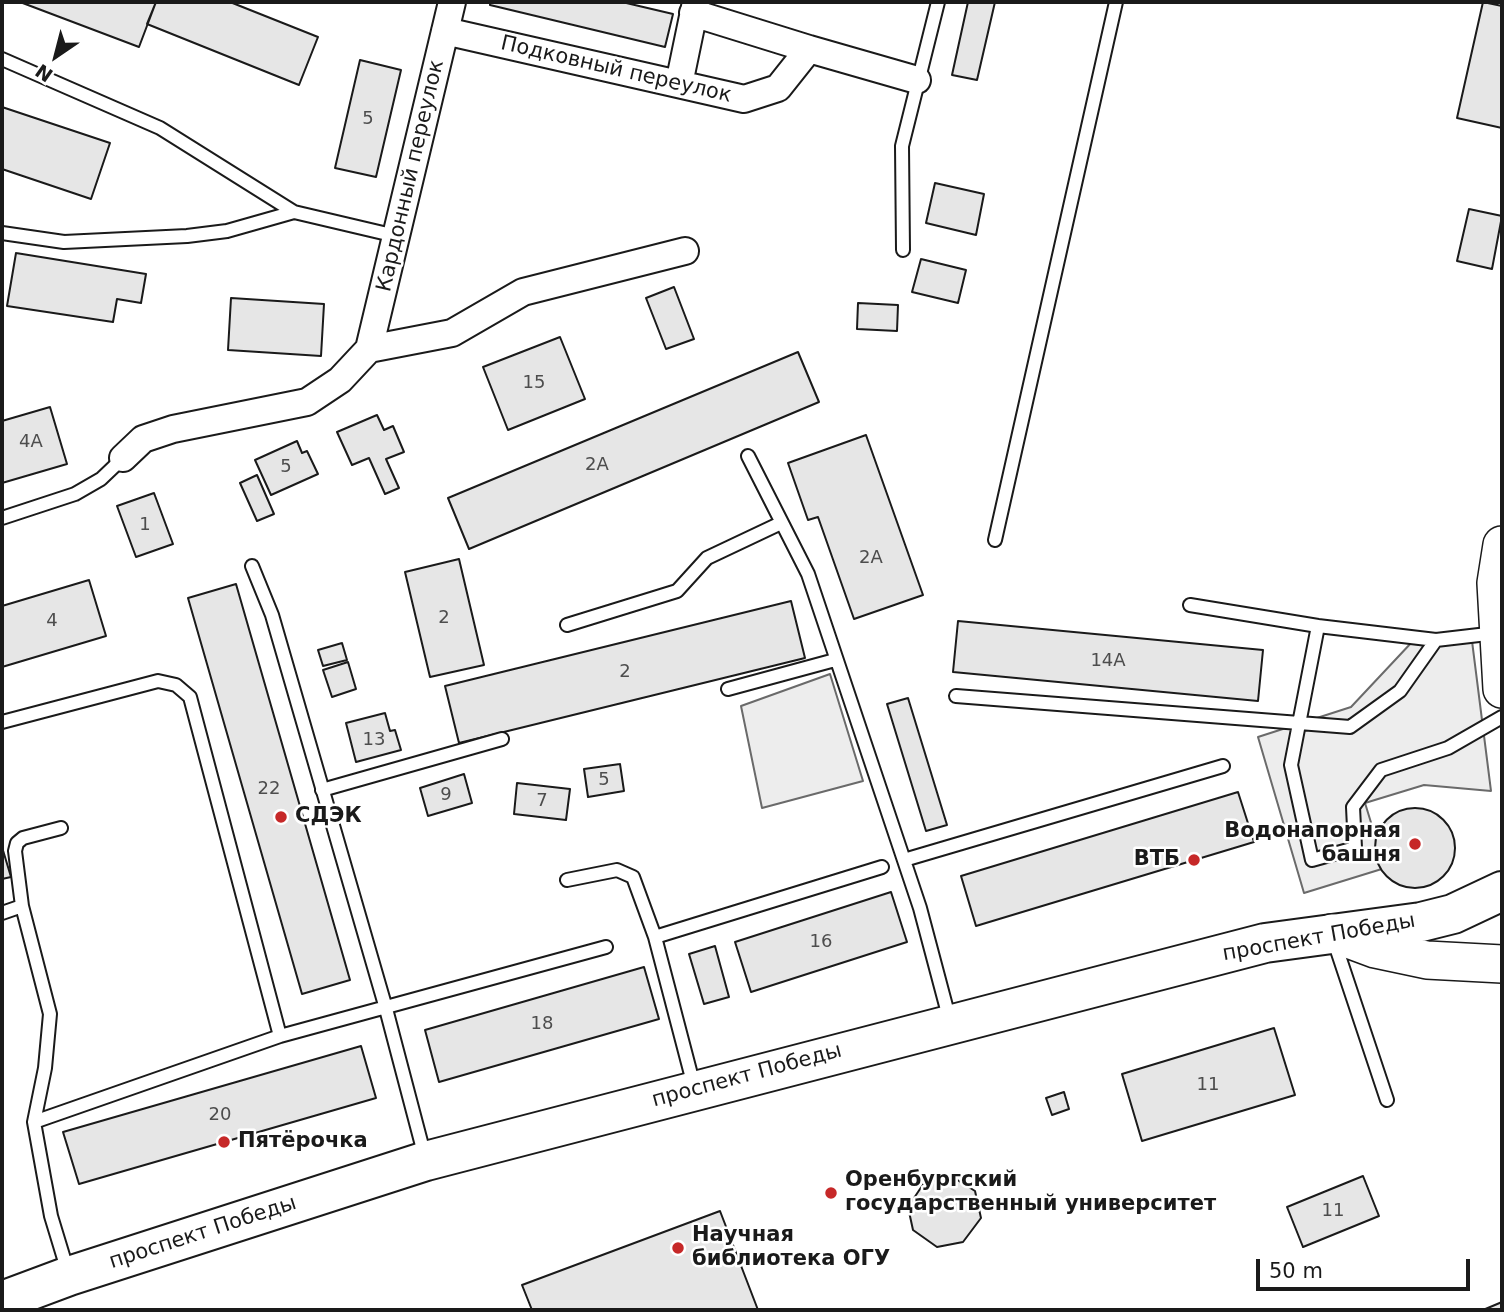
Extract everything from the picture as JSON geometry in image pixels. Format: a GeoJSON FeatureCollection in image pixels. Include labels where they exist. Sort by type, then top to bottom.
{"type":"FeatureCollection","features":[{"type":"Feature","properties":{"kind":"main road"},"geometry":{"type":"LineString","coordinates":[[1502,545],[1496,583],[1502,689]]}},
{"type":"Feature","properties":{"kind":"main road","name":"проспект Победы"},"geometry":{"type":"LineString","coordinates":[[2,1301],[69,1276],[426,1161],[951,1022],[1265,943],[1442,916],[1502,891]]}},
{"type":"Feature","properties":{"kind":"main road"},"geometry":{"type":"LineString","coordinates":[[1332,933],[1375,949],[1427,960],[1502,964]]}},
{"type":"Feature","properties":{"kind":"street","name":"Кардонный переулок"},"geometry":{"type":"LineString","coordinates":[[122,458],[143,439],[173,429],[307,402],[340,380],[369,349],[452,2]]}},
{"type":"Feature","properties":{"kind":"street"},"geometry":{"type":"LineString","coordinates":[[679,83],[695,8],[808,49],[917,80]]}},
{"type":"Feature","properties":{"kind":"street","name":"Подковный переулок"},"geometry":{"type":"LineString","coordinates":[[445,31],[744,99],[778,88],[808,49]]}},
{"type":"Feature","properties":{"kind":"street"},"geometry":{"type":"LineString","coordinates":[[369,349],[452,333],[523,292],[685,251]]}},
{"type":"Feature","properties":{"kind":"lane"},"geometry":{"type":"LineString","coordinates":[[903,250],[902,146],[938,2]]}},
{"type":"Feature","properties":{"kind":"lane"},"geometry":{"type":"LineString","coordinates":[[995,540],[1116,2]]}},
{"type":"Feature","properties":{"kind":"lane"},"geometry":{"type":"LineString","coordinates":[[2,59],[160,128],[294,212],[396,236]]}},
{"type":"Feature","properties":{"kind":"lane"},"geometry":{"type":"LineString","coordinates":[[2,233],[64,242],[187,236],[227,230],[294,212]]}},
{"type":"Feature","properties":{"kind":"lane"},"geometry":{"type":"LineString","coordinates":[[748,456],[808,574],[936,959],[951,1022]]}},
{"type":"Feature","properties":{"kind":"lane"},"geometry":{"type":"LineString","coordinates":[[2,519],[75,494],[101,478],[122,458]]}},
{"type":"Feature","properties":{"kind":"lane"},"geometry":{"type":"LineString","coordinates":[[567,625],[677,591],[707,558],[781,523]]}},
{"type":"Feature","properties":{"kind":"lane"},"geometry":{"type":"LineString","coordinates":[[252,566],[272,615],[385,1005],[426,1161]]}},
{"type":"Feature","properties":{"kind":"lane"},"geometry":{"type":"LineString","coordinates":[[1190,605],[1318,626],[1436,640],[1497,633]]}},
{"type":"Feature","properties":{"kind":"lane"},"geometry":{"type":"LineString","coordinates":[[1318,626],[1291,765],[1312,860],[1355,848],[1353,807],[1381,770],[1448,748],[1502,717]]}},
{"type":"Feature","properties":{"kind":"lane"},"geometry":{"type":"LineString","coordinates":[[956,696],[1350,727],[1400,691],[1436,640]]}},
{"type":"Feature","properties":{"kind":"lane"},"geometry":{"type":"LineString","coordinates":[[728,689],[835,660]]}},
{"type":"Feature","properties":{"kind":"lane"},"geometry":{"type":"LineString","coordinates":[[2,722],[158,681],[176,685],[190,697],[280,1036]]}},
{"type":"Feature","properties":{"kind":"lane"},"geometry":{"type":"LineString","coordinates":[[323,790],[502,739]]}},
{"type":"Feature","properties":{"kind":"lane"},"geometry":{"type":"LineString","coordinates":[[904,860],[1223,766]]}},
{"type":"Feature","properties":{"kind":"lane"},"geometry":{"type":"LineString","coordinates":[[61,828],[23,838],[15,851],[22,906],[50,1014],[45,1068],[34,1122],[51,1216],[69,1276]]}},
{"type":"Feature","properties":{"kind":"lane"},"geometry":{"type":"LineString","coordinates":[[655,937],[883,867]]}},
{"type":"Feature","properties":{"kind":"lane"},"geometry":{"type":"LineString","coordinates":[[567,880],[617,870],[633,877],[655,937],[695,1090]]}},
{"type":"Feature","properties":{"kind":"lane"},"geometry":{"type":"LineString","coordinates":[[2,913],[22,906]]}},
{"type":"Feature","properties":{"kind":"lane"},"geometry":{"type":"LineString","coordinates":[[1332,933],[1387,1100]]}},
{"type":"Feature","properties":{"kind":"lane"},"geometry":{"type":"LineString","coordinates":[[34,1122],[280,1036],[385,1005],[606,947]]}},
{"type":"Feature","properties":{"kind":"shaded area"},"geometry":{"type":"Polygon","coordinates":[[[1472,641],[1491,791],[1424,785],[1365,803],[1385,868],[1304,893],[1258,737],[1351,707],[1412,642],[1472,641]]]}},
{"type":"Feature","properties":{"kind":"shaded area"},"geometry":{"type":"Polygon","coordinates":[[[830,674],[863,781],[762,808],[741,706],[830,674]]]}},
{"type":"Feature","properties":{"kind":"building"},"geometry":{"type":"Polygon","coordinates":[[[20,2],[156,2],[139,47],[20,2]]]}},
{"type":"Feature","properties":{"kind":"building"},"geometry":{"type":"Polygon","coordinates":[[[156,2],[230,2],[318,37],[299,85],[147,24],[156,2]]]}},
{"type":"Feature","properties":{"kind":"building"},"geometry":{"type":"Polygon","coordinates":[[[490,2],[622,2],[673,14],[665,47],[490,5],[490,2]]]}},
{"type":"Feature","properties":{"kind":"building"},"geometry":{"type":"Polygon","coordinates":[[[968,2],[995,2],[977,80],[952,75],[968,2]]]}},
{"type":"Feature","properties":{"kind":"building"},"geometry":{"type":"Polygon","coordinates":[[[1483,2],[1502,6],[1502,128],[1457,118],[1483,2]]]}},
{"type":"Feature","properties":{"kind":"building"},"geometry":{"type":"Polygon","coordinates":[[[360,60],[401,70],[376,177],[335,168],[360,60]]]}},
{"type":"Feature","properties":{"kind":"building"},"geometry":{"type":"Polygon","coordinates":[[[2,107],[110,143],[91,199],[2,169],[2,107]]]}},
{"type":"Feature","properties":{"kind":"building"},"geometry":{"type":"Polygon","coordinates":[[[935,183],[984,194],[976,235],[926,223],[935,183]]]}},
{"type":"Feature","properties":{"kind":"building"},"geometry":{"type":"Polygon","coordinates":[[[1469,209],[1502,216],[1492,269],[1457,261],[1469,209]]]}},
{"type":"Feature","properties":{"kind":"building"},"geometry":{"type":"Polygon","coordinates":[[[16,253],[146,274],[141,303],[117,299],[113,322],[7,306],[16,253]]]}},
{"type":"Feature","properties":{"kind":"building"},"geometry":{"type":"Polygon","coordinates":[[[921,259],[966,270],[958,303],[912,292],[921,259]]]}},
{"type":"Feature","properties":{"kind":"building"},"geometry":{"type":"Polygon","coordinates":[[[674,287],[694,339],[666,349],[646,298],[674,287]]]}},
{"type":"Feature","properties":{"kind":"building"},"geometry":{"type":"Polygon","coordinates":[[[231,298],[324,304],[321,356],[228,350],[231,298]]]}},
{"type":"Feature","properties":{"kind":"building"},"geometry":{"type":"Polygon","coordinates":[[[858,303],[898,305],[897,331],[857,329],[858,303]]]}},
{"type":"Feature","properties":{"kind":"building"},"geometry":{"type":"Polygon","coordinates":[[[560,337],[585,399],[508,430],[483,367],[560,337]]]}},
{"type":"Feature","properties":{"kind":"building"},"geometry":{"type":"Polygon","coordinates":[[[798,352],[819,402],[469,549],[448,498],[798,352]]]}},
{"type":"Feature","properties":{"kind":"building"},"geometry":{"type":"Polygon","coordinates":[[[50,407],[67,464],[2,483],[2,421],[50,407]]]}},
{"type":"Feature","properties":{"kind":"building"},"geometry":{"type":"Polygon","coordinates":[[[377,415],[384,430],[393,426],[404,452],[386,459],[399,488],[385,494],[369,458],[352,465],[337,432],[377,415]]]}},
{"type":"Feature","properties":{"kind":"building"},"geometry":{"type":"Polygon","coordinates":[[[866,435],[923,595],[854,619],[818,517],[808,520],[788,463],[866,435]]]}},
{"type":"Feature","properties":{"kind":"building"},"geometry":{"type":"Polygon","coordinates":[[[297,441],[302,453],[307,451],[318,474],[271,495],[255,460],[297,441]]]}},
{"type":"Feature","properties":{"kind":"building"},"geometry":{"type":"Polygon","coordinates":[[[257,475],[274,514],[257,521],[240,483],[257,475]]]}},
{"type":"Feature","properties":{"kind":"building"},"geometry":{"type":"Polygon","coordinates":[[[154,493],[173,544],[136,557],[117,506],[154,493]]]}},
{"type":"Feature","properties":{"kind":"building"},"geometry":{"type":"Polygon","coordinates":[[[459,559],[484,665],[430,677],[405,572],[459,559]]]}},
{"type":"Feature","properties":{"kind":"building"},"geometry":{"type":"Polygon","coordinates":[[[89,580],[106,636],[2,667],[2,606],[89,580]]]}},
{"type":"Feature","properties":{"kind":"building"},"geometry":{"type":"Polygon","coordinates":[[[236,584],[350,980],[302,994],[188,598],[236,584]]]}},
{"type":"Feature","properties":{"kind":"building"},"geometry":{"type":"Polygon","coordinates":[[[791,601],[805,658],[459,743],[445,686],[791,601]]]}},
{"type":"Feature","properties":{"kind":"building"},"geometry":{"type":"Polygon","coordinates":[[[958,621],[1263,650],[1258,701],[953,672],[958,621]]]}},
{"type":"Feature","properties":{"kind":"building"},"geometry":{"type":"Polygon","coordinates":[[[342,643],[347,660],[323,666],[318,650],[342,643]]]}},
{"type":"Feature","properties":{"kind":"building"},"geometry":{"type":"Polygon","coordinates":[[[348,662],[356,689],[332,697],[323,670],[348,662]]]}},
{"type":"Feature","properties":{"kind":"building"},"geometry":{"type":"Polygon","coordinates":[[[908,698],[947,825],[926,831],[887,704],[908,698]]]}},
{"type":"Feature","properties":{"kind":"building"},"geometry":{"type":"Polygon","coordinates":[[[385,713],[390,731],[395,730],[401,750],[356,762],[346,723],[385,713]]]}},
{"type":"Feature","properties":{"kind":"building"},"geometry":{"type":"Polygon","coordinates":[[[620,764],[624,791],[588,797],[584,769],[620,764]]]}},
{"type":"Feature","properties":{"kind":"building"},"geometry":{"type":"Polygon","coordinates":[[[464,774],[472,803],[428,816],[420,788],[464,774]]]}},
{"type":"Feature","properties":{"kind":"building"},"geometry":{"type":"Polygon","coordinates":[[[517,783],[570,789],[566,820],[514,814],[517,783]]]}},
{"type":"Feature","properties":{"kind":"building"},"geometry":{"type":"Polygon","coordinates":[[[1238,792],[1254,842],[976,926],[961,876],[1238,792]]]}},
{"type":"Feature","properties":{"kind":"building","name":"Водонапорная башня"},"geometry":{"type":"Polygon","coordinates":[[[1415,808],[1430,811],[1443,820],[1452,833],[1455,848],[1452,863],[1443,876],[1430,885],[1415,888],[1400,885],[1387,876],[1378,863],[1375,848],[1378,833],[1387,820],[1400,811],[1415,808]]]}},
{"type":"Feature","properties":{"kind":"building"},"geometry":{"type":"Polygon","coordinates":[[[2,847],[11,877],[2,879],[2,847]]]}},
{"type":"Feature","properties":{"kind":"building"},"geometry":{"type":"Polygon","coordinates":[[[891,892],[907,942],[751,992],[735,942],[891,892]]]}},
{"type":"Feature","properties":{"kind":"building"},"geometry":{"type":"Polygon","coordinates":[[[715,946],[729,997],[704,1004],[689,954],[715,946]]]}},
{"type":"Feature","properties":{"kind":"building"},"geometry":{"type":"Polygon","coordinates":[[[644,967],[659,1019],[439,1082],[425,1030],[644,967]]]}},
{"type":"Feature","properties":{"kind":"building"},"geometry":{"type":"Polygon","coordinates":[[[1274,1028],[1295,1095],[1142,1141],[1122,1074],[1274,1028]]]}},
{"type":"Feature","properties":{"kind":"building"},"geometry":{"type":"Polygon","coordinates":[[[361,1046],[376,1098],[79,1184],[63,1132],[361,1046]]]}},
{"type":"Feature","properties":{"kind":"building"},"geometry":{"type":"Polygon","coordinates":[[[1064,1092],[1069,1109],[1052,1115],[1046,1098],[1064,1092]]]}},
{"type":"Feature","properties":{"kind":"building"},"geometry":{"type":"Polygon","coordinates":[[[951,1176],[975,1191],[981,1218],[963,1242],[937,1247],[913,1230],[908,1207],[924,1183],[951,1176]]]}},
{"type":"Feature","properties":{"kind":"building"},"geometry":{"type":"Polygon","coordinates":[[[1363,1176],[1379,1216],[1303,1247],[1287,1207],[1363,1176]]]}},
{"type":"Feature","properties":{"kind":"building","name":"Научная библиотека ОГУ"},"geometry":{"type":"Polygon","coordinates":[[[720,1211],[758,1310],[532,1310],[522,1285],[720,1211]]]}},
{"type":"Feature","properties":{"kind":"building"},"geometry":{"type":"Polygon","coordinates":[[[1502,1302],[1502,1310],[1483,1310],[1502,1302]]]}},
{"type":"Feature","properties":{"kind":"place","name":"СДЭК"},"geometry":{"type":"Point","coordinates":[281,817]}},
{"type":"Feature","properties":{"kind":"place","name":"Водонапорная башня"},"geometry":{"type":"Point","coordinates":[1415,844]}},
{"type":"Feature","properties":{"kind":"place","name":"ВТБ"},"geometry":{"type":"Point","coordinates":[1194,860]}},
{"type":"Feature","properties":{"kind":"place","name":"Пятёрочка"},"geometry":{"type":"Point","coordinates":[224,1142]}},
{"type":"Feature","properties":{"kind":"place","name":"Оренбургский государственный университет"},"geometry":{"type":"Point","coordinates":[831,1193]}},
{"type":"Feature","properties":{"kind":"place","name":"Научная библиотека ОГУ"},"geometry":{"type":"Point","coordinates":[678,1248]}}]}
